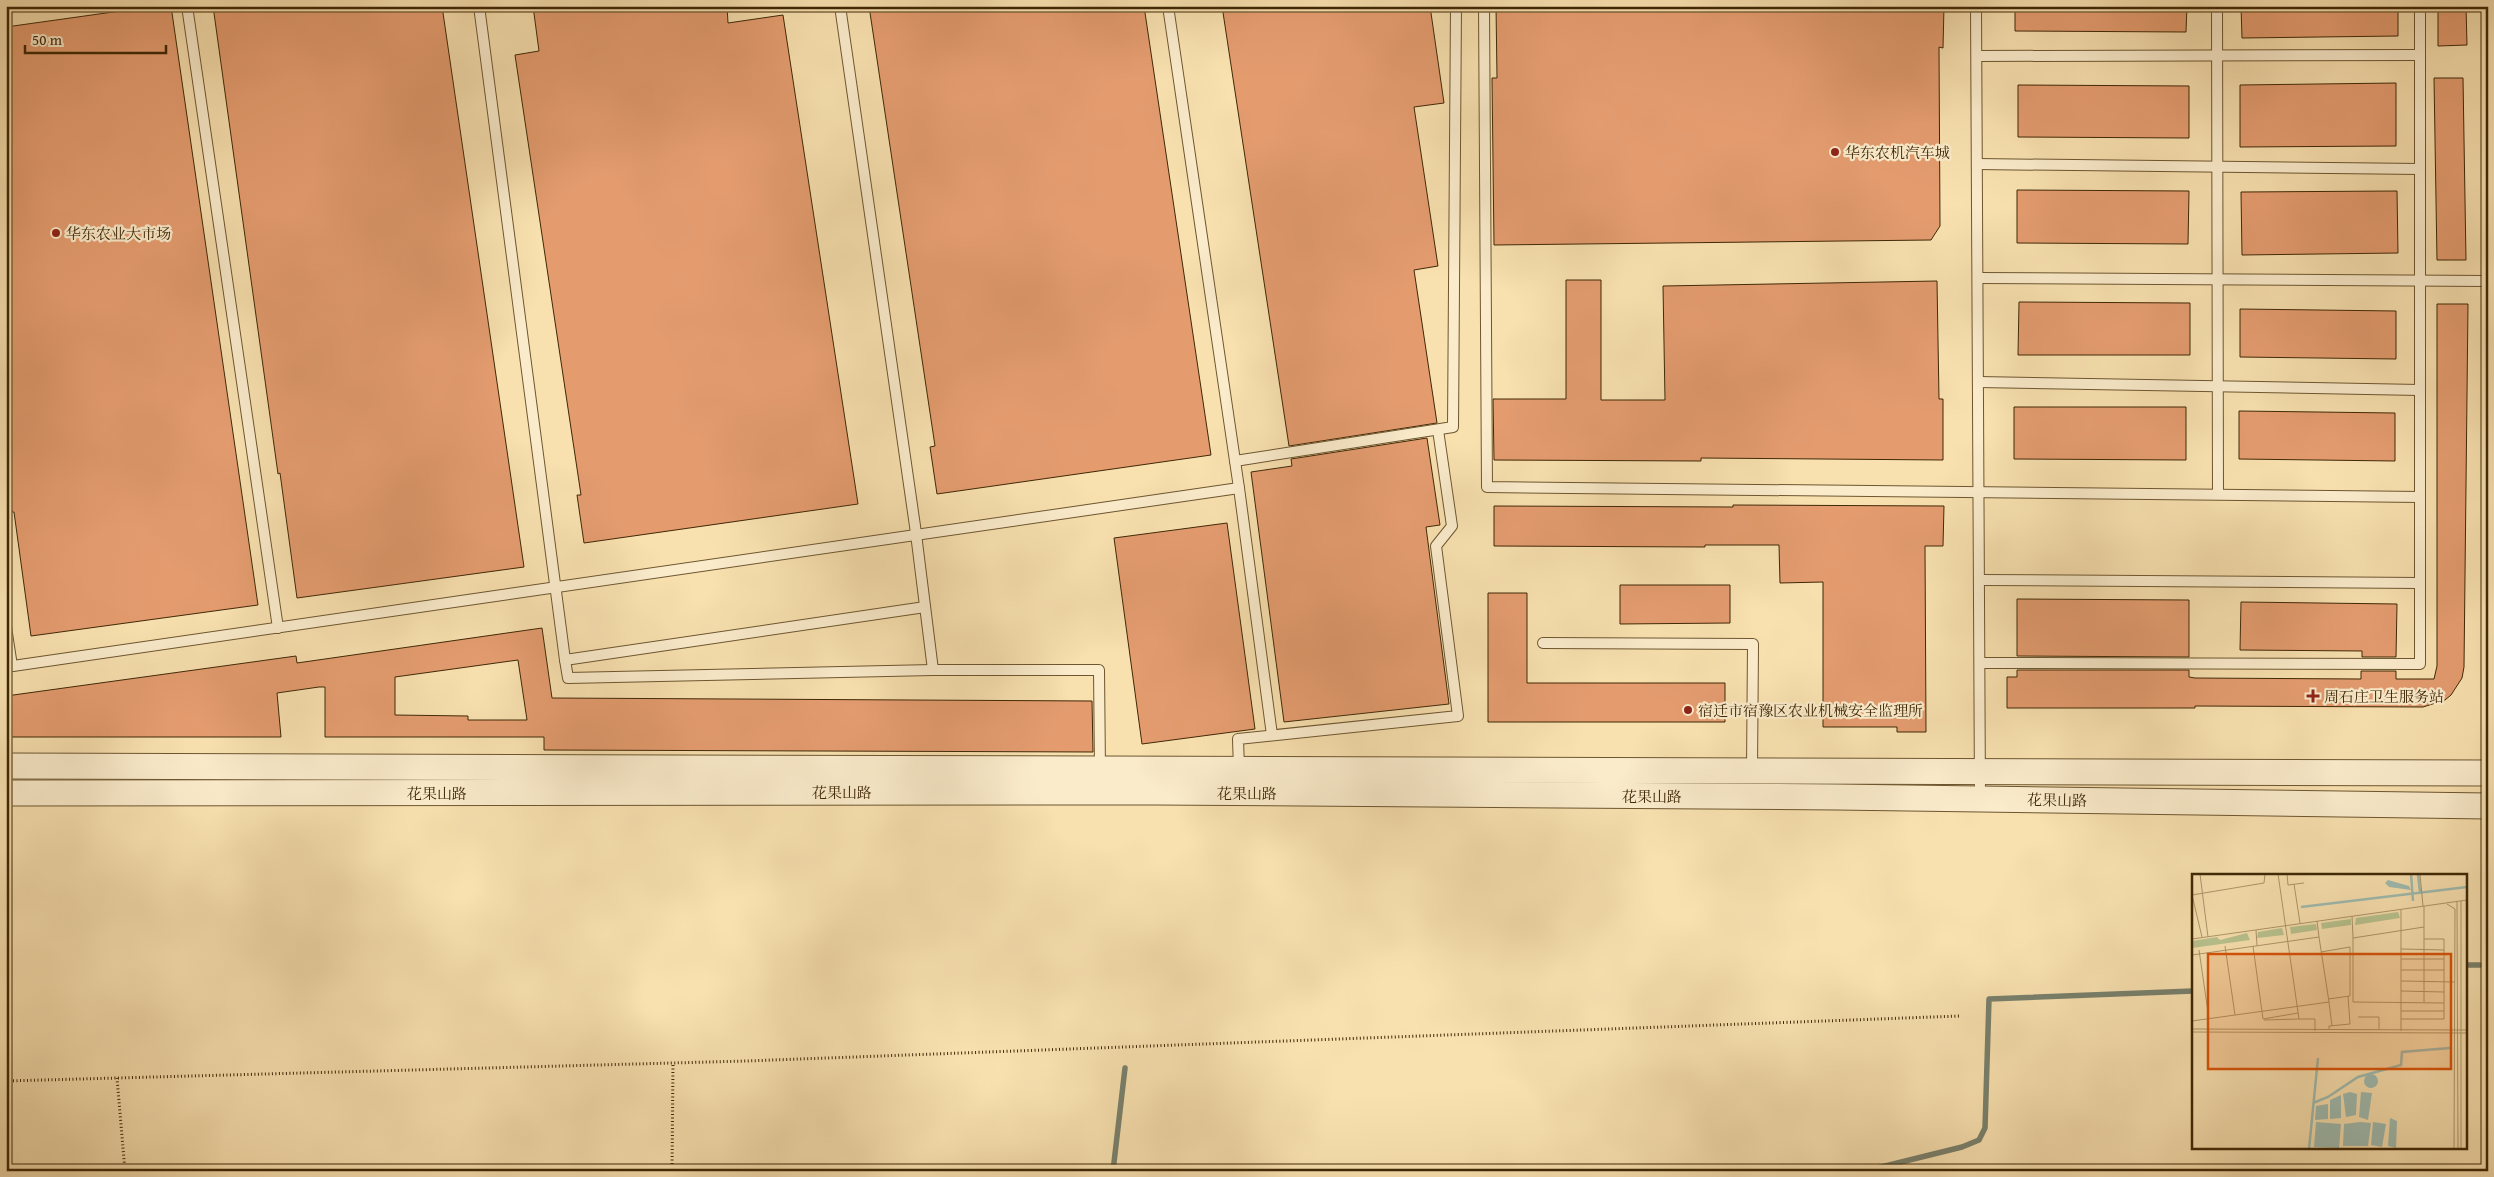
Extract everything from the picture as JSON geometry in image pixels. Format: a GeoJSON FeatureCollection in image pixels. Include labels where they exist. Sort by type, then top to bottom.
{"type":"FeatureCollection","features":[{"type":"Feature","properties":{"kind":"street","name":"花果山路"},"geometry":{"type":"LineString","coordinates":[[6,766],[1238,781],[1980,799],[2488,806]]}},
{"type":"Feature","properties":{"kind":"street","name":"花果山路"},"geometry":{"type":"LineString","coordinates":[[1238,781],[1752,770],[2488,773]]}},
{"type":"Feature","properties":{"kind":"street","name":"花果山路"},"geometry":{"type":"LineString","coordinates":[[6,793],[1099,780]]}},
{"type":"Feature","properties":{"kind":"lane"},"geometry":{"type":"LineString","coordinates":[[187,6],[278,628]]}},
{"type":"Feature","properties":{"kind":"lane"},"geometry":{"type":"LineString","coordinates":[[478,6],[568,678],[933,670],[1099,670],[1099,780]]}},
{"type":"Feature","properties":{"kind":"lane"},"geometry":{"type":"LineString","coordinates":[[840,6],[916,535],[933,670]]}},
{"type":"Feature","properties":{"kind":"lane"},"geometry":{"type":"LineString","coordinates":[[1168,6],[1239,488],[1272,735]]}},
{"type":"Feature","properties":{"kind":"lane"},"geometry":{"type":"LineString","coordinates":[[1235,461],[1453,428],[1456,6]]}},
{"type":"Feature","properties":{"kind":"lane"},"geometry":{"type":"LineString","coordinates":[[1484,6],[1487,487],[2420,497]]}},
{"type":"Feature","properties":{"kind":"lane"},"geometry":{"type":"LineString","coordinates":[[1976,6],[1980,799]]}},
{"type":"Feature","properties":{"kind":"lane"},"geometry":{"type":"LineString","coordinates":[[2216,6],[2218,494]]}},
{"type":"Feature","properties":{"kind":"lane"},"geometry":{"type":"LineString","coordinates":[[1980,663],[2420,664],[2420,6]]}},
{"type":"Feature","properties":{"kind":"lane"},"geometry":{"type":"LineString","coordinates":[[1977,56],[2420,55]]}},
{"type":"Feature","properties":{"kind":"lane"},"geometry":{"type":"LineString","coordinates":[[1977,164],[2420,169]]}},
{"type":"Feature","properties":{"kind":"lane"},"geometry":{"type":"LineString","coordinates":[[1978,278],[2488,281]]}},
{"type":"Feature","properties":{"kind":"lane"},"geometry":{"type":"LineString","coordinates":[[1978,382],[2420,390]]}},
{"type":"Feature","properties":{"kind":"lane"},"geometry":{"type":"LineString","coordinates":[[1238,781],[1238,739],[1458,716],[1436,546],[1452,526],[1438,430]]}},
{"type":"Feature","properties":{"kind":"lane"},"geometry":{"type":"LineString","coordinates":[[6,628],[9,667],[1239,488]]}},
{"type":"Feature","properties":{"kind":"lane"},"geometry":{"type":"LineString","coordinates":[[1979,580],[2420,583]]}},
{"type":"Feature","properties":{"kind":"lane"},"geometry":{"type":"LineString","coordinates":[[565,660],[925,607]]}},
{"type":"Feature","properties":{"kind":"lane"},"geometry":{"type":"LineString","coordinates":[[1543,643],[1754,644],[1752,770]]}},
{"type":"Feature","properties":{"kind":"path"},"geometry":{"type":"LineString","coordinates":[[6,1081],[673,1063],[1960,1016]]}},
{"type":"Feature","properties":{"kind":"path"},"geometry":{"type":"LineString","coordinates":[[672,1171],[673,1063]]}},
{"type":"Feature","properties":{"kind":"path"},"geometry":{"type":"LineString","coordinates":[[117,1078],[125,1171]]}},
{"type":"Feature","properties":{"kind":"building"},"geometry":{"type":"Polygon","coordinates":[[[156,6],[171,6],[258,605],[31,636],[14,512],[12,512],[6,473],[6,27],[156,6]]]}},
{"type":"Feature","properties":{"kind":"building"},"geometry":{"type":"Polygon","coordinates":[[[213,6],[442,6],[524,567],[297,598],[213,6]]]}},
{"type":"Feature","properties":{"kind":"building"},"geometry":{"type":"Polygon","coordinates":[[[533,6],[727,6],[728,23],[783,15],[858,504],[584,543],[577,495],[581,495],[515,55],[539,51],[533,6]]]}},
{"type":"Feature","properties":{"kind":"building"},"geometry":{"type":"Polygon","coordinates":[[[869,6],[1144,6],[1211,455],[937,494],[930,447],[935,446],[869,6]]]}},
{"type":"Feature","properties":{"kind":"building"},"geometry":{"type":"Polygon","coordinates":[[[1222,6],[1430,6],[1444,103],[1414,107],[1438,266],[1414,270],[1437,423],[1289,446],[1222,6]]]}},
{"type":"Feature","properties":{"kind":"building"},"geometry":{"type":"Polygon","coordinates":[[[1496,6],[1944,6],[1943,48],[1939,47],[1940,226],[1931,240],[1494,245],[1492,78],[1497,78],[1496,6]]]}},
{"type":"Feature","properties":{"kind":"building"},"geometry":{"type":"Polygon","coordinates":[[[2015,6],[2187,6],[2186,32],[2015,31],[2015,6]]]}},
{"type":"Feature","properties":{"kind":"building"},"geometry":{"type":"Polygon","coordinates":[[[2241,6],[2398,6],[2398,36],[2242,38],[2241,6]]]}},
{"type":"Feature","properties":{"kind":"building"},"geometry":{"type":"Polygon","coordinates":[[[2438,6],[2466,6],[2467,45],[2438,46],[2438,6]]]}},
{"type":"Feature","properties":{"kind":"building"},"geometry":{"type":"Polygon","coordinates":[[[2434,78],[2463,78],[2466,260],[2437,260],[2434,78]]]}},
{"type":"Feature","properties":{"kind":"building"},"geometry":{"type":"Polygon","coordinates":[[[2396,83],[2396,146],[2240,147],[2240,85],[2396,83]]]}},
{"type":"Feature","properties":{"kind":"building"},"geometry":{"type":"Polygon","coordinates":[[[2018,85],[2189,86],[2189,138],[2018,137],[2018,85]]]}},
{"type":"Feature","properties":{"kind":"building"},"geometry":{"type":"Polygon","coordinates":[[[2017,190],[2189,191],[2188,244],[2017,243],[2017,190]]]}},
{"type":"Feature","properties":{"kind":"building"},"geometry":{"type":"Polygon","coordinates":[[[2397,191],[2398,253],[2242,255],[2241,192],[2397,191]]]}},
{"type":"Feature","properties":{"kind":"building"},"geometry":{"type":"Polygon","coordinates":[[[1566,280],[1601,280],[1601,400],[1665,400],[1663,286],[1937,281],[1939,399],[1943,399],[1943,460],[1701,458],[1701,461],[1494,460],[1493,399],[1566,399],[1566,280]]]}},
{"type":"Feature","properties":{"kind":"building"},"geometry":{"type":"Polygon","coordinates":[[[2019,302],[2190,303],[2190,355],[2018,355],[2019,302]]]}},
{"type":"Feature","properties":{"kind":"building"},"geometry":{"type":"Polygon","coordinates":[[[2437,304],[2468,304],[2464,667],[2462,678],[2451,695],[2445,700],[2423,707],[2195,706],[2195,708],[2007,708],[2007,677],[2017,677],[2017,670],[2189,670],[2189,677],[2195,678],[2361,679],[2361,671],[2396,671],[2396,679],[2434,679],[2437,666],[2437,304]]]}},
{"type":"Feature","properties":{"kind":"building"},"geometry":{"type":"Polygon","coordinates":[[[2240,309],[2396,311],[2396,359],[2240,357],[2240,309]]]}},
{"type":"Feature","properties":{"kind":"building"},"geometry":{"type":"Polygon","coordinates":[[[2014,407],[2186,407],[2186,460],[2014,459],[2014,407]]]}},
{"type":"Feature","properties":{"kind":"building"},"geometry":{"type":"Polygon","coordinates":[[[2239,411],[2395,413],[2395,461],[2239,459],[2239,411]]]}},
{"type":"Feature","properties":{"kind":"building"},"geometry":{"type":"Polygon","coordinates":[[[1427,438],[1440,525],[1426,527],[1449,704],[1284,722],[1251,472],[1292,466],[1291,459],[1427,438]]]}},
{"type":"Feature","properties":{"kind":"building"},"geometry":{"type":"Polygon","coordinates":[[[1733,505],[1944,506],[1943,546],[1925,546],[1926,732],[1897,732],[1897,727],[1823,727],[1823,582],[1780,583],[1779,545],[1705,545],[1705,547],[1494,546],[1494,506],[1733,507],[1733,505]]]}},
{"type":"Feature","properties":{"kind":"building"},"geometry":{"type":"Polygon","coordinates":[[[1227,523],[1255,729],[1142,744],[1114,538],[1227,523]]]}},
{"type":"Feature","properties":{"kind":"building"},"geometry":{"type":"Polygon","coordinates":[[[1620,585],[1730,585],[1730,623],[1620,624],[1620,585]]]}},
{"type":"Feature","properties":{"kind":"building"},"geometry":{"type":"Polygon","coordinates":[[[1488,593],[1527,593],[1527,683],[1725,683],[1725,722],[1488,722],[1488,593]]]}},
{"type":"Feature","properties":{"kind":"building"},"geometry":{"type":"Polygon","coordinates":[[[2017,599],[2189,600],[2189,657],[2017,656],[2017,599]]]}},
{"type":"Feature","properties":{"kind":"building"},"geometry":{"type":"Polygon","coordinates":[[[2241,602],[2397,604],[2396,657],[2362,657],[2362,651],[2240,650],[2241,602]]]}},
{"type":"Feature","properties":{"kind":"building"},"geometry":{"type":"Polygon","coordinates":[[[542,628],[552,698],[1092,701],[1093,752],[544,750],[544,737],[325,737],[325,687],[277,693],[281,737],[6,737],[6,696],[296,656],[297,663],[542,628]],[[518,660],[395,677],[395,715],[468,716],[468,720],[527,720],[518,660]]]}},
{"type":"Feature","properties":{"kind":"waterway"},"geometry":{"type":"LineString","coordinates":[[2466,965],[2480,965]]}},
{"type":"Feature","properties":{"kind":"waterway"},"geometry":{"type":"LineString","coordinates":[[1865,1171],[1962,1147],[1979,1140],[1985,1128],[1989,999],[2192,991]]}},
{"type":"Feature","properties":{"kind":"waterway"},"geometry":{"type":"LineString","coordinates":[[1113,1171],[1125,1068]]}},
{"type":"Feature","properties":{"kind":"place","name":"华东农机汽车城"},"geometry":{"type":"Point","coordinates":[1835,152]}},
{"type":"Feature","properties":{"kind":"place","name":"华东农业大市场"},"geometry":{"type":"Point","coordinates":[56,233]}},
{"type":"Feature","properties":{"kind":"place","name":"周石庄卫生服务站"},"geometry":{"type":"Point","coordinates":[2313,696]}},
{"type":"Feature","properties":{"kind":"place","name":"宿迁市宿豫区农业机械安全监理所"},"geometry":{"type":"Point","coordinates":[1688,710]}}]}
